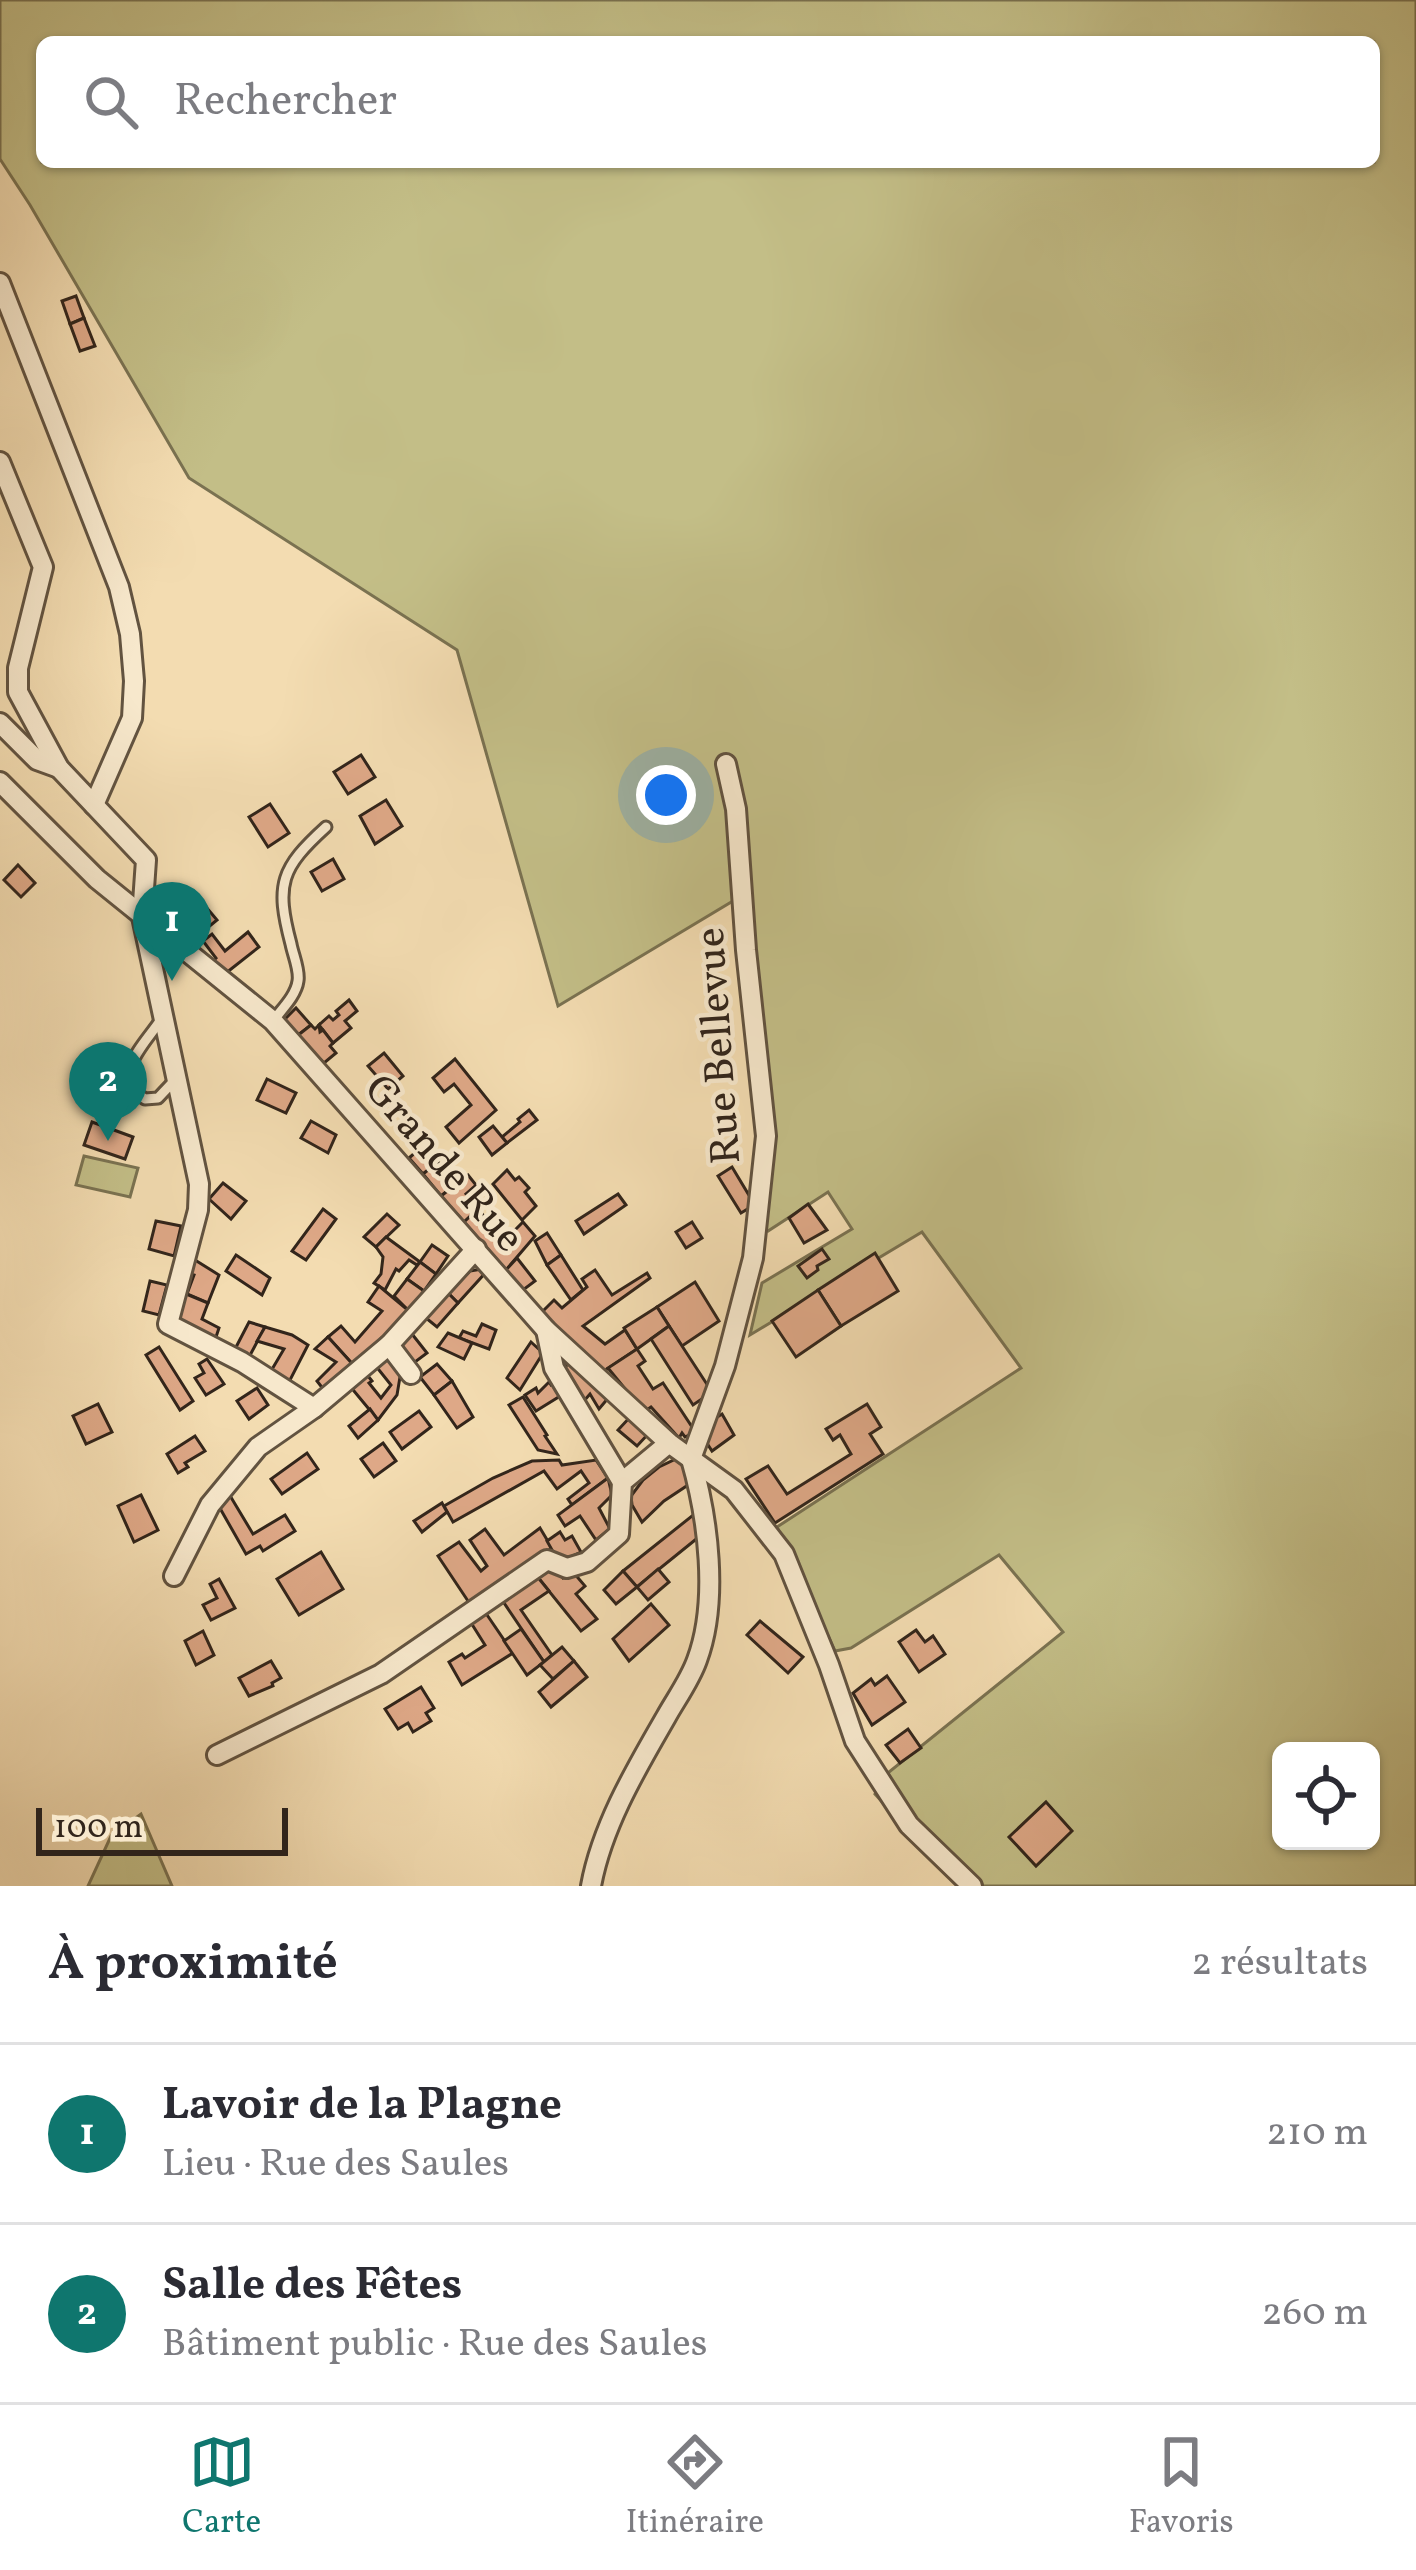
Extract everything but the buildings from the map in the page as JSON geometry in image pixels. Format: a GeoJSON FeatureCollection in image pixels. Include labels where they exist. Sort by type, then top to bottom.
{"type":"FeatureCollection","features":[{"type":"Feature","properties":{"kind":"street"},"geometry":{"type":"LineString","coordinates":[[0,283],[119,586],[130,634],[132,718],[94,806]]}},
{"type":"Feature","properties":{"kind":"street"},"geometry":{"type":"LineString","coordinates":[[0,463],[43,567],[18,668],[18,692],[59,768],[146,860],[142,917],[199,1184],[198,1210],[168,1324],[242,1361],[314,1408]]}},
{"type":"Feature","properties":{"kind":"street"},"geometry":{"type":"LineString","coordinates":[[0,723],[37,760],[59,768]]}},
{"type":"Feature","properties":{"kind":"street","name":"Rue Bellevue"},"geometry":{"type":"LineString","coordinates":[[691,1459],[724,1366],[753,1258],[766,1136],[736,808],[726,764]]}},
{"type":"Feature","properties":{"kind":"street","name":"Grande Rue"},"geometry":{"type":"LineString","coordinates":[[0,782],[97,879],[273,1021],[546,1330],[669,1443],[734,1490],[784,1554],[855,1741],[909,1825],[972,1886]]}},
{"type":"Feature","properties":{"kind":"street"},"geometry":{"type":"LineString","coordinates":[[174,1576],[210,1505],[258,1447],[389,1346],[476,1249]]}},
{"type":"Feature","properties":{"kind":"street"},"geometry":{"type":"LineString","coordinates":[[217,1755],[381,1674],[548,1560],[567,1568],[587,1562],[619,1534],[622,1482],[554,1368],[546,1330]]}},
{"type":"Feature","properties":{"kind":"street"},"geometry":{"type":"LineString","coordinates":[[389,1346],[411,1374]]}},
{"type":"Feature","properties":{"kind":"street"},"geometry":{"type":"LineString","coordinates":[[622,1482],[669,1443]]}},
{"type":"Feature","properties":{"kind":"street"},"geometry":{"type":"LineString","coordinates":[[607,1458],[653,1457]]}},
{"type":"Feature","properties":{"kind":"street"},"geometry":{"type":"LineString","coordinates":[[591,1886],[610,1824],[698,1660],[709,1612],[704,1503],[691,1459]]}},
{"type":"Feature","properties":{"kind":"lane"},"geometry":{"type":"LineString","coordinates":[[273,1021],[295,992],[299,978],[282,899],[288,868],[326,827]]}},
{"type":"Feature","properties":{"kind":"lane"},"geometry":{"type":"LineString","coordinates":[[163,1017],[127,1078],[132,1090],[145,1099],[158,1098],[178,1079]]}},
{"type":"Feature","properties":{"kind":"shaded area"},"geometry":{"type":"Polygon","coordinates":[[[0,0],[1416,0],[1416,1886],[959,1886],[875,1794],[889,1772],[1063,1632],[999,1555],[851,1648],[835,1651],[777,1527],[1021,1368],[922,1232],[750,1335],[762,1283],[852,1229],[828,1192],[768,1231],[752,1226],[759,1146],[733,901],[558,1006],[457,650],[189,478],[0,159],[0,0]]]}},
{"type":"Feature","properties":{"kind":"shaded area"},"geometry":{"type":"Polygon","coordinates":[[[84,1156],[138,1168],[130,1197],[76,1185],[84,1156]]]}},
{"type":"Feature","properties":{"kind":"shaded area"},"geometry":{"type":"Polygon","coordinates":[[[141,1814],[172,1886],[88,1886],[111,1836],[141,1814]]]}},
{"type":"Feature","properties":{"kind":"place","name":"Lavoir de la Plagne"},"geometry":{"type":"Point","coordinates":[172,981]}},
{"type":"Feature","properties":{"kind":"place","name":"Salle des Fêtes"},"geometry":{"type":"Point","coordinates":[108,1141]}}]}
